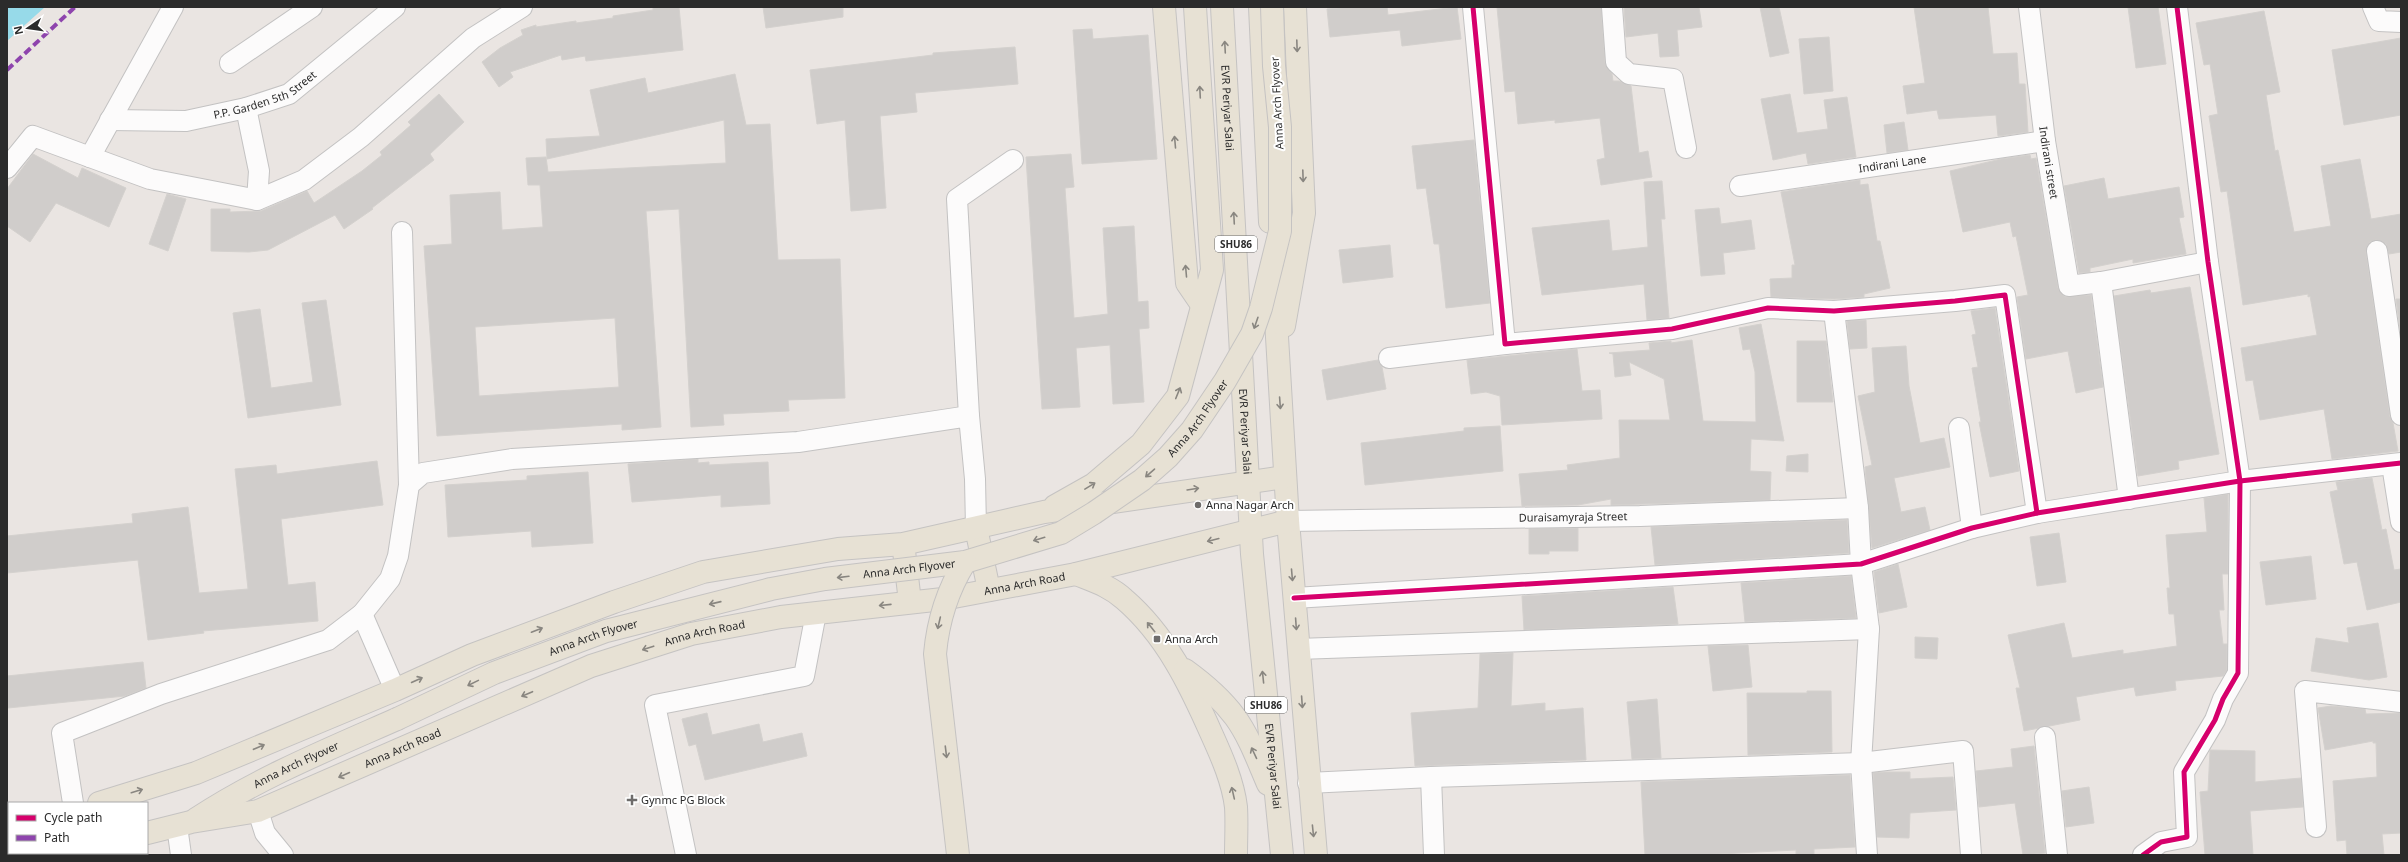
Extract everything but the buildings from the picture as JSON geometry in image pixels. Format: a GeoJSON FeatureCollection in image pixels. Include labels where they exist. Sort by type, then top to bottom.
{"type":"FeatureCollection","features":[{"type":"Feature","properties":{"kind":"main road"},"geometry":{"type":"LineString","coordinates":[[1164,7],[1187,282],[1202,305]]}},
{"type":"Feature","properties":{"kind":"main road"},"geometry":{"type":"LineString","coordinates":[[1044,512],[1094,484],[1141,444],[1178,396],[1212,270],[1195,7]]}},
{"type":"Feature","properties":{"kind":"main road","name":"EVR Periyar Salai"},"geometry":{"type":"LineString","coordinates":[[1222,7],[1247,481],[1260,647],[1282,855]]}},
{"type":"Feature","properties":{"kind":"main road","name":"SHU86"},"geometry":{"type":"LineString","coordinates":[[1260,7],[1277,364],[1308,783],[1316,855]]}},
{"type":"Feature","properties":{"kind":"main road","name":"Anna Arch Flyover"},"geometry":{"type":"LineString","coordinates":[[184,824],[220,803],[281,772],[494,673],[606,631],[772,589],[826,579],[965,562],[1061,533],[1094,513],[1142,480],[1168,457],[1192,430],[1226,381],[1252,334],[1261,308],[1280,231],[1280,128],[1274,66],[1272,7]]}},
{"type":"Feature","properties":{"kind":"main road"},"geometry":{"type":"LineString","coordinates":[[1277,364],[1304,213],[1295,7]]}},
{"type":"Feature","properties":{"kind":"main road"},"geometry":{"type":"LineString","coordinates":[[1212,270],[1238,302]]}},
{"type":"Feature","properties":{"kind":"main road"},"geometry":{"type":"LineString","coordinates":[[102,802],[196,773],[395,690],[472,655],[614,602],[703,572],[838,549],[903,544],[1044,512],[1247,481],[1285,477]]}},
{"type":"Feature","properties":{"kind":"main road","name":"Anna Arch Road"},"geometry":{"type":"LineString","coordinates":[[148,833],[184,824],[258,811],[591,666],[691,634],[781,617],[910,602],[989,590],[1076,574],[1288,521]]}},
{"type":"Feature","properties":{"kind":"main road"},"geometry":{"type":"LineString","coordinates":[[976,528],[989,590]]}},
{"type":"Feature","properties":{"kind":"main road"},"geometry":{"type":"LineString","coordinates":[[903,544],[910,602]]}},
{"type":"Feature","properties":{"kind":"main road"},"geometry":{"type":"LineString","coordinates":[[958,855],[935,654],[938,625],[950,585],[965,562]]}},
{"type":"Feature","properties":{"kind":"main road"},"geometry":{"type":"LineString","coordinates":[[1076,574],[1104,584],[1123,598],[1138,612],[1179,665],[1196,697],[1230,781],[1236,806],[1236,855]]}},
{"type":"Feature","properties":{"kind":"main road"},"geometry":{"type":"LineString","coordinates":[[1179,665],[1208,687],[1235,717],[1248,738],[1276,801]]}},
{"type":"Feature","properties":{"kind":"street"},"geometry":{"type":"LineString","coordinates":[[90,157],[173,7]]}},
{"type":"Feature","properties":{"kind":"street"},"geometry":{"type":"LineString","coordinates":[[230,62],[312,7]]}},
{"type":"Feature","properties":{"kind":"street","name":"P.P. Garden 5th Street"},"geometry":{"type":"LineString","coordinates":[[110,120],[186,121],[246,108],[289,94],[395,7]]}},
{"type":"Feature","properties":{"kind":"street"},"geometry":{"type":"LineString","coordinates":[[10,158],[33,136],[150,179],[257,200],[304,180],[361,137],[473,38],[522,7]]}},
{"type":"Feature","properties":{"kind":"street"},"geometry":{"type":"LineString","coordinates":[[1473,7],[1505,344]]}},
{"type":"Feature","properties":{"kind":"street"},"geometry":{"type":"LineString","coordinates":[[1612,7],[1616,62],[1629,74],[1673,79],[1686,148]]}},
{"type":"Feature","properties":{"kind":"street","name":"Indirani street"},"geometry":{"type":"LineString","coordinates":[[2029,7],[2045,141],[2069,286],[2101,282],[2208,262]]}},
{"type":"Feature","properties":{"kind":"street"},"geometry":{"type":"LineString","coordinates":[[2142,855],[2161,842],[2187,837],[2184,772],[2215,720],[2223,699],[2238,673],[2240,482],[2208,262],[2177,7]]}},
{"type":"Feature","properties":{"kind":"street"},"geometry":{"type":"LineString","coordinates":[[2373,7],[2379,21],[2401,22]]}},
{"type":"Feature","properties":{"kind":"street"},"geometry":{"type":"LineString","coordinates":[[246,108],[259,171],[257,200]]}},
{"type":"Feature","properties":{"kind":"street","name":"Indirani Lane"},"geometry":{"type":"LineString","coordinates":[[1740,186],[2045,141]]}},
{"type":"Feature","properties":{"kind":"street"},"geometry":{"type":"LineString","coordinates":[[976,528],[975,479],[969,416],[957,199],[1012,160]]}},
{"type":"Feature","properties":{"kind":"street"},"geometry":{"type":"LineString","coordinates":[[73,802],[62,733],[161,694],[328,640],[362,614],[390,578],[398,556],[409,485],[402,232]]}},
{"type":"Feature","properties":{"kind":"street"},"geometry":{"type":"LineString","coordinates":[[2377,251],[2401,415]]}},
{"type":"Feature","properties":{"kind":"street"},"geometry":{"type":"LineString","coordinates":[[2101,282],[2129,499]]}},
{"type":"Feature","properties":{"kind":"street"},"geometry":{"type":"LineString","coordinates":[[1389,358],[1505,344],[1672,329],[1768,308],[1834,310],[1955,301],[2005,294],[2037,513]]}},
{"type":"Feature","properties":{"kind":"street"},"geometry":{"type":"LineString","coordinates":[[1834,310],[1858,508],[1861,564],[1870,629],[1861,763],[1867,855]]}},
{"type":"Feature","properties":{"kind":"street"},"geometry":{"type":"LineString","coordinates":[[409,485],[423,473],[512,459],[798,442],[969,416]]}},
{"type":"Feature","properties":{"kind":"street"},"geometry":{"type":"LineString","coordinates":[[1959,428],[1972,528]]}},
{"type":"Feature","properties":{"kind":"street"},"geometry":{"type":"LineString","coordinates":[[1294,598],[1861,564],[1972,528],[2037,513],[2240,482],[2397,464],[2401,522]]}},
{"type":"Feature","properties":{"kind":"street","name":"Duraisamyraja Street"},"geometry":{"type":"LineString","coordinates":[[1288,521],[1640,516],[1858,508]]}},
{"type":"Feature","properties":{"kind":"street"},"geometry":{"type":"LineString","coordinates":[[686,855],[655,705],[804,676],[816,613]]}},
{"type":"Feature","properties":{"kind":"street"},"geometry":{"type":"LineString","coordinates":[[362,614],[395,690]]}},
{"type":"Feature","properties":{"kind":"street"},"geometry":{"type":"LineString","coordinates":[[1298,649],[1870,629]]}},
{"type":"Feature","properties":{"kind":"street"},"geometry":{"type":"LineString","coordinates":[[2316,827],[2305,690],[2401,702]]}},
{"type":"Feature","properties":{"kind":"street"},"geometry":{"type":"LineString","coordinates":[[2045,737],[2057,855]]}},
{"type":"Feature","properties":{"kind":"street"},"geometry":{"type":"LineString","coordinates":[[1308,783],[1431,777],[1861,763],[1963,751],[1971,855]]}},
{"type":"Feature","properties":{"kind":"street"},"geometry":{"type":"LineString","coordinates":[[1431,777],[1434,855]]}},
{"type":"Feature","properties":{"kind":"street"},"geometry":{"type":"LineString","coordinates":[[258,811],[265,834],[283,855]]}},
{"type":"Feature","properties":{"kind":"street"},"geometry":{"type":"LineString","coordinates":[[181,855],[184,824]]}},
{"type":"Feature","properties":{"kind":"water"},"geometry":{"type":"Polygon","coordinates":[[[7,7],[45,7],[7,41],[7,7]]]}},
{"type":"Feature","properties":{"kind":"marked path"},"geometry":{"type":"LineString","coordinates":[[7,70],[75,7]]}},
{"type":"Feature","properties":{"kind":"cycle path"},"geometry":{"type":"LineString","coordinates":[[1473,7],[1505,344],[1672,329],[1768,308],[1834,311],[1955,301],[2005,295],[2037,513]]}},
{"type":"Feature","properties":{"kind":"cycle path"},"geometry":{"type":"LineString","coordinates":[[2143,855],[2161,842],[2187,837],[2184,772],[2215,720],[2223,699],[2238,673],[2240,481],[2208,262],[2177,7]]}},
{"type":"Feature","properties":{"kind":"cycle path"},"geometry":{"type":"LineString","coordinates":[[1294,598],[1861,564],[1972,528],[2037,513],[2240,481],[2401,463]]}},
{"type":"Feature","properties":{"kind":"place","name":"Anna Nagar Arch"},"geometry":{"type":"Point","coordinates":[1198,505]}},
{"type":"Feature","properties":{"kind":"place","name":"Anna Arch"},"geometry":{"type":"Point","coordinates":[1157,639]}},
{"type":"Feature","properties":{"kind":"place","name":"Gynmc PG Block"},"geometry":{"type":"Point","coordinates":[632,800]}}]}
